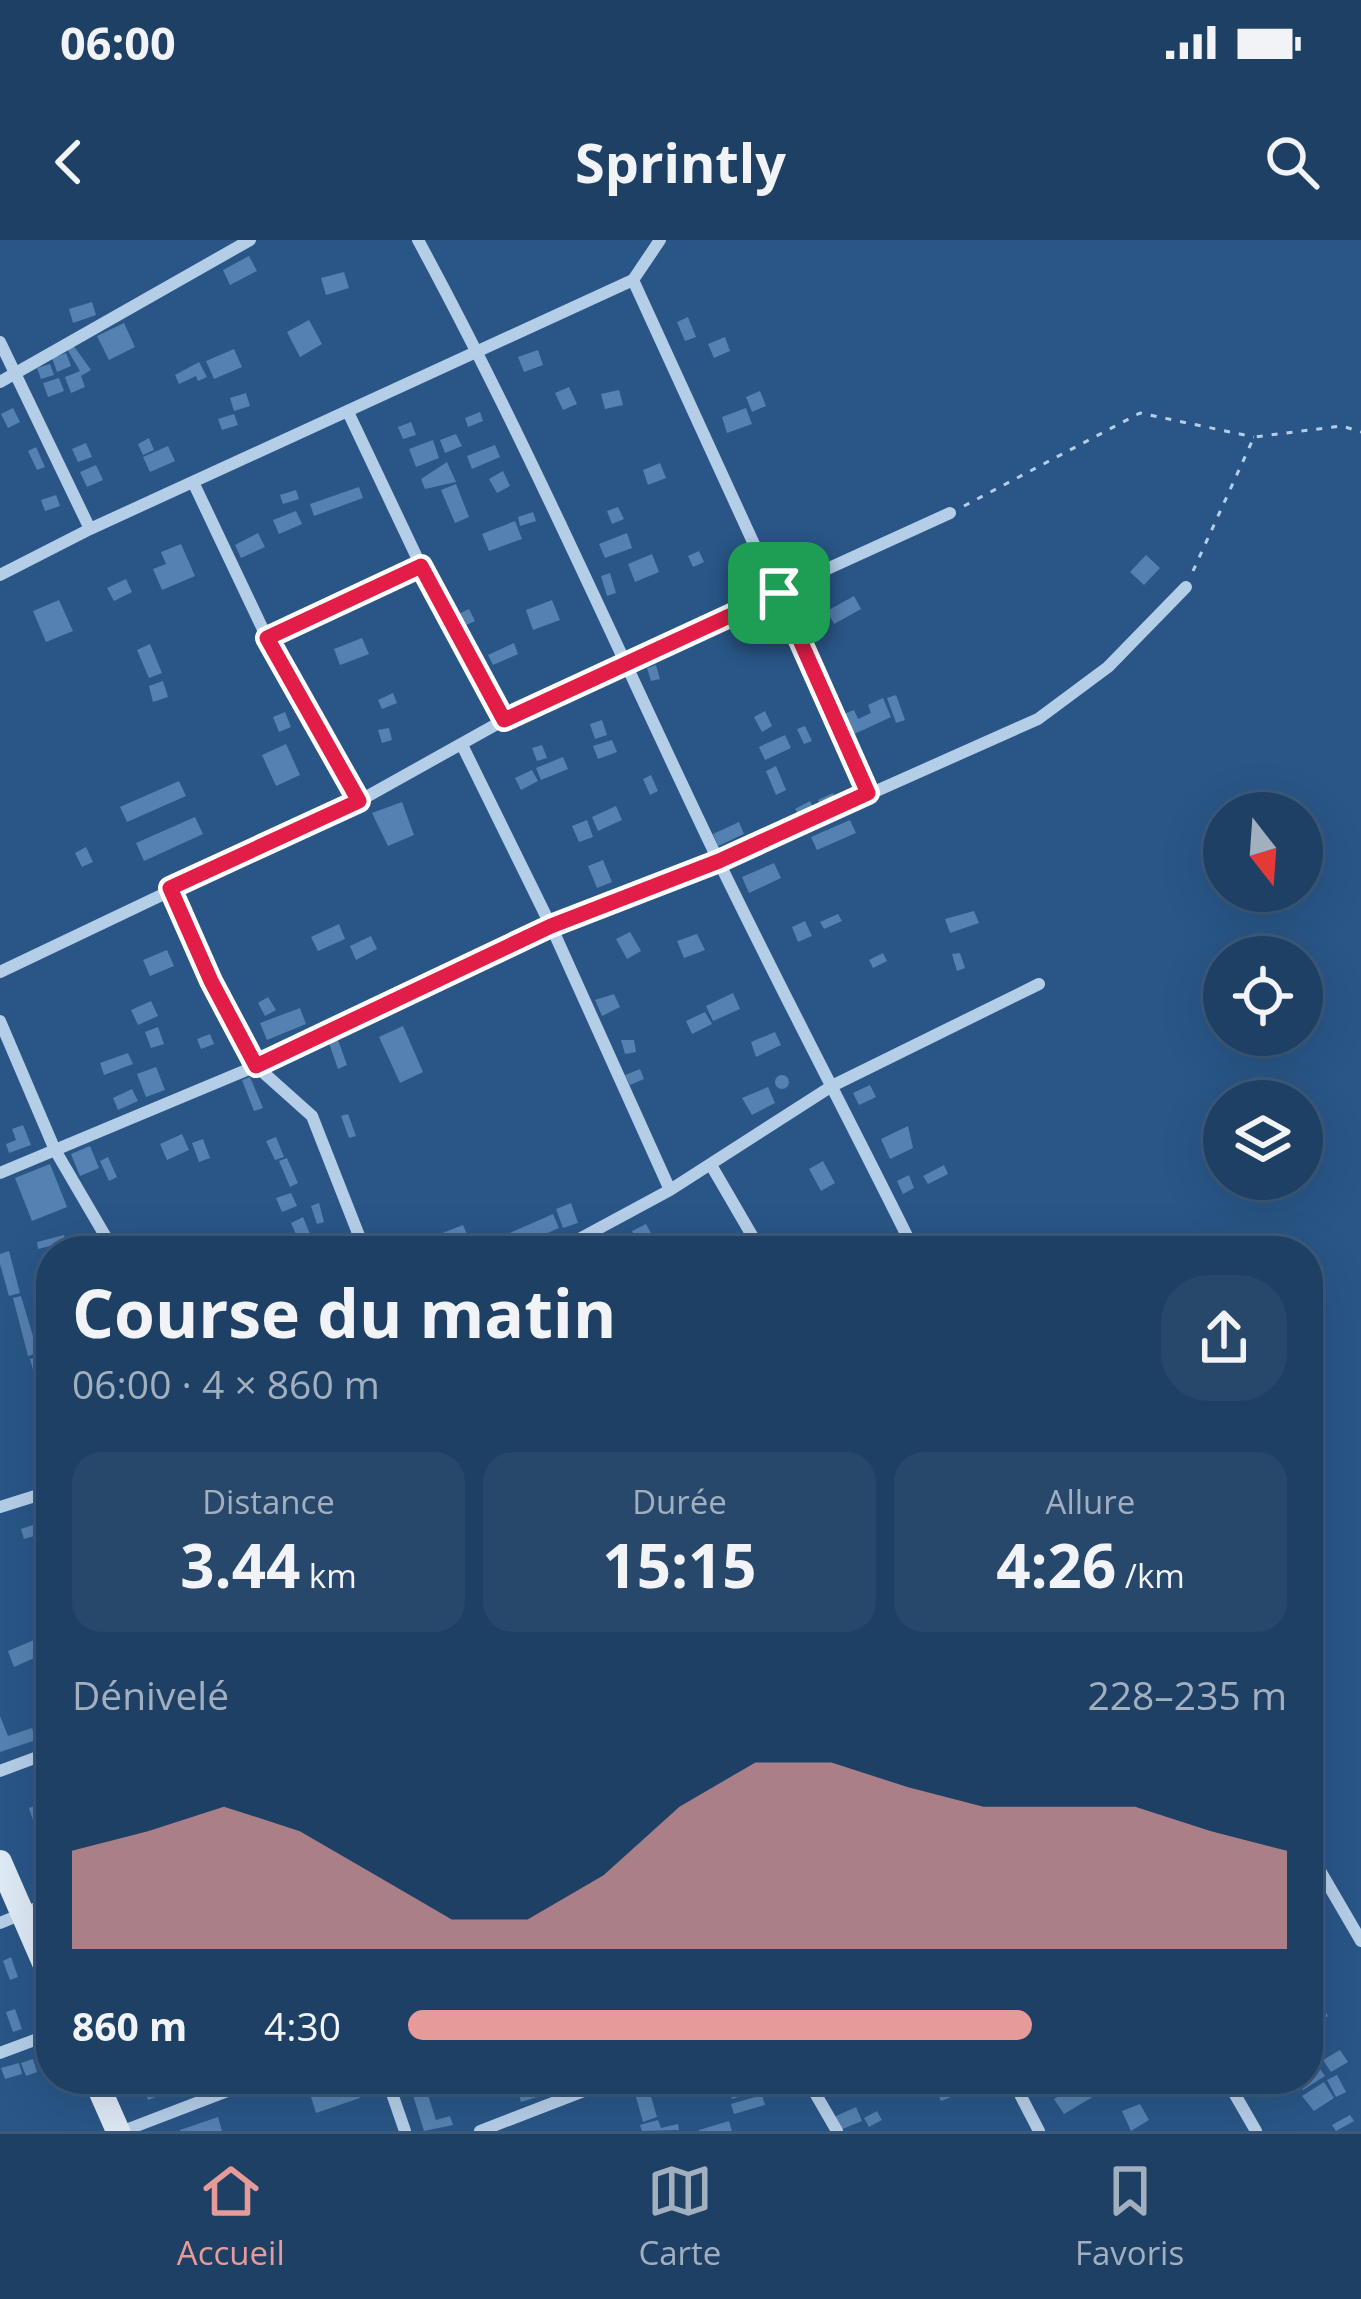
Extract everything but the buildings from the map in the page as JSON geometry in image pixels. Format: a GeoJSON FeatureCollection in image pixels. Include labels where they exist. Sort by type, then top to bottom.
{"type":"FeatureCollection","features":[{"type":"Feature","properties":{"kind":"main road"},"geometry":{"type":"LineString","coordinates":[[0,1862],[11,1918],[36,1956]]}},
{"type":"Feature","properties":{"kind":"main road"},"geometry":{"type":"LineString","coordinates":[[102,2094],[120,2131]]}},
{"type":"Feature","properties":{"kind":"street"},"geometry":{"type":"LineString","coordinates":[[0,382],[250,240]]}},
{"type":"Feature","properties":{"kind":"street"},"geometry":{"type":"LineString","coordinates":[[418,240],[478,352],[719,861],[907,1236]]}},
{"type":"Feature","properties":{"kind":"street"},"geometry":{"type":"LineString","coordinates":[[0,575],[90,529],[633,280],[660,240]]}},
{"type":"Feature","properties":{"kind":"street"},"geometry":{"type":"LineString","coordinates":[[633,280],[868,793]]}},
{"type":"Feature","properties":{"kind":"street"},"geometry":{"type":"LineString","coordinates":[[0,342],[90,529]]}},
{"type":"Feature","properties":{"kind":"street"},"geometry":{"type":"LineString","coordinates":[[348,412],[421,566],[504,720]]}},
{"type":"Feature","properties":{"kind":"street"},"geometry":{"type":"LineString","coordinates":[[193,482],[267,638],[359,801]]}},
{"type":"Feature","properties":{"kind":"street"},"geometry":{"type":"LineString","coordinates":[[0,972],[359,801],[504,720],[627,660],[950,513]]}},
{"type":"Feature","properties":{"kind":"street"},"geometry":{"type":"LineString","coordinates":[[267,638],[421,566]]}},
{"type":"Feature","properties":{"kind":"street"},"geometry":{"type":"LineString","coordinates":[[0,1173],[256,1066],[551,926],[719,861],[1038,719],[1108,667],[1186,587]]}},
{"type":"Feature","properties":{"kind":"street"},"geometry":{"type":"LineString","coordinates":[[462,745],[551,926],[670,1190]]}},
{"type":"Feature","properties":{"kind":"street"},"geometry":{"type":"LineString","coordinates":[[170,888],[256,1066],[312,1116],[359,1236]]}},
{"type":"Feature","properties":{"kind":"street"},"geometry":{"type":"LineString","coordinates":[[585,1236],[670,1190],[832,1086],[1039,984]]}},
{"type":"Feature","properties":{"kind":"street"},"geometry":{"type":"LineString","coordinates":[[0,1021],[55,1150],[105,1236]]}},
{"type":"Feature","properties":{"kind":"street"},"geometry":{"type":"LineString","coordinates":[[711,1165],[752,1236]]}},
{"type":"Feature","properties":{"kind":"street"},"geometry":{"type":"LineString","coordinates":[[0,1507],[36,1496]]}},
{"type":"Feature","properties":{"kind":"street"},"geometry":{"type":"LineString","coordinates":[[0,1771],[36,1758]]}},
{"type":"Feature","properties":{"kind":"street"},"geometry":{"type":"LineString","coordinates":[[1323,1876],[1361,1942]]}},
{"type":"Feature","properties":{"kind":"street"},"geometry":{"type":"LineString","coordinates":[[0,2053],[36,2040]]}},
{"type":"Feature","properties":{"kind":"street"},"geometry":{"type":"LineString","coordinates":[[120,2131],[219,2094]]}},
{"type":"Feature","properties":{"kind":"street"},"geometry":{"type":"LineString","coordinates":[[392,2094],[405,2131]]}},
{"type":"Feature","properties":{"kind":"street"},"geometry":{"type":"LineString","coordinates":[[480,2131],[574,2094]]}},
{"type":"Feature","properties":{"kind":"street"},"geometry":{"type":"LineString","coordinates":[[816,2094],[837,2131]]}},
{"type":"Feature","properties":{"kind":"street"},"geometry":{"type":"LineString","coordinates":[[1020,2094],[1040,2131]]}},
{"type":"Feature","properties":{"kind":"street"},"geometry":{"type":"LineString","coordinates":[[1235,2094],[1256,2131]]}},
{"type":"Feature","properties":{"kind":"path"},"geometry":{"type":"LineString","coordinates":[[950,513],[1140,412],[1254,437],[1342,426],[1361,432]]}},
{"type":"Feature","properties":{"kind":"path"},"geometry":{"type":"LineString","coordinates":[[1186,587],[1254,437]]}},
{"type":"Feature","properties":{"kind":"route"},"geometry":{"type":"LineString","coordinates":[[421,566],[504,720],[779,593],[868,793],[719,861],[551,926],[256,1066],[170,888],[359,801],[267,638],[421,566]]}}]}
